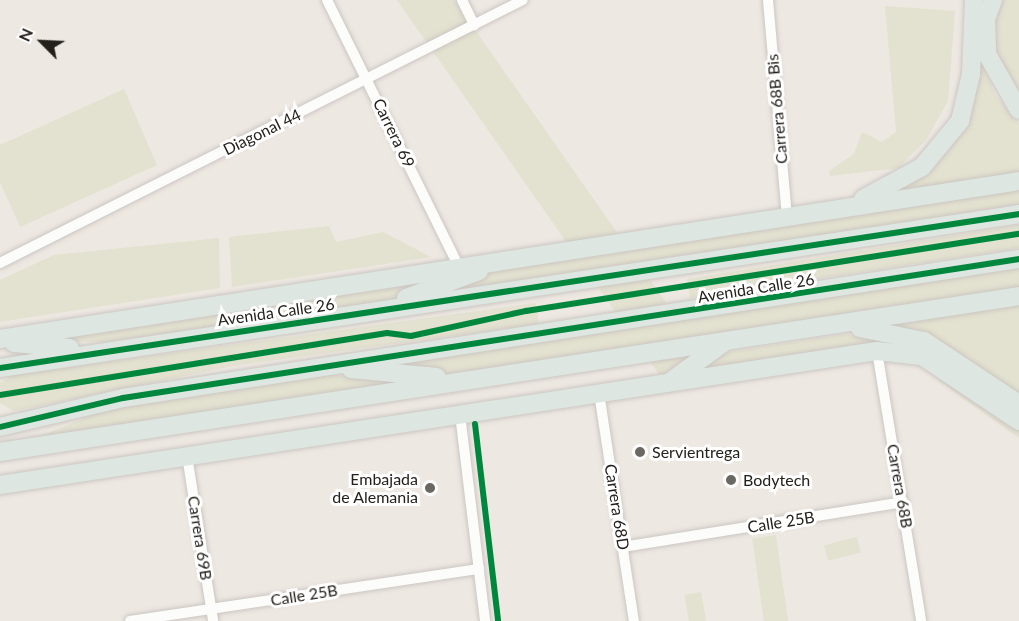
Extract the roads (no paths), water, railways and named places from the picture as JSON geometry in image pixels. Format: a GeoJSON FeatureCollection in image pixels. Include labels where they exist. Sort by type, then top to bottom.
{"type":"FeatureCollection","features":[{"type":"Feature","properties":{"kind":"main road"},"geometry":{"type":"LineString","coordinates":[[845,208],[914,173],[952,134],[969,91],[974,0]]}},
{"type":"Feature","properties":{"kind":"main road"},"geometry":{"type":"LineString","coordinates":[[993,0],[986,19],[987,54],[1019,110]]}},
{"type":"Feature","properties":{"kind":"main road","name":"Avenida Calle 26"},"geometry":{"type":"LineString","coordinates":[[0,340],[507,259],[1019,181]]}},
{"type":"Feature","properties":{"kind":"main road","name":"Avenida Calle 26"},"geometry":{"type":"LineString","coordinates":[[0,368],[1019,214]]}},
{"type":"Feature","properties":{"kind":"main road"},"geometry":{"type":"LineString","coordinates":[[341,316],[425,293],[507,259]]}},
{"type":"Feature","properties":{"kind":"main road","name":"Avenida Calle 26"},"geometry":{"type":"LineString","coordinates":[[0,427],[83,409],[301,370],[1019,259]]}},
{"type":"Feature","properties":{"kind":"main road"},"geometry":{"type":"LineString","coordinates":[[0,452],[1019,296]]}},
{"type":"Feature","properties":{"kind":"main road"},"geometry":{"type":"LineString","coordinates":[[810,328],[903,333],[1019,404]]}},
{"type":"Feature","properties":{"kind":"main road"},"geometry":{"type":"LineString","coordinates":[[668,383],[727,339]]}},
{"type":"Feature","properties":{"kind":"main road"},"geometry":{"type":"LineString","coordinates":[[0,340],[77,349],[129,347]]}},
{"type":"Feature","properties":{"kind":"main road"},"geometry":{"type":"LineString","coordinates":[[0,485],[877,351],[922,356],[1019,421]]}},
{"type":"Feature","properties":{"kind":"main road"},"geometry":{"type":"LineString","coordinates":[[301,370],[465,379]]}},
{"type":"Feature","properties":{"kind":"main road"},"geometry":{"type":"LineString","coordinates":[[0,445],[83,409]]}},
{"type":"Feature","properties":{"kind":"street","name":"Carrera 69"},"geometry":{"type":"LineString","coordinates":[[327,0],[459,267]]}},
{"type":"Feature","properties":{"kind":"street"},"geometry":{"type":"LineString","coordinates":[[462,0],[474,24]]}},
{"type":"Feature","properties":{"kind":"street","name":"Diagonal 44"},"geometry":{"type":"LineString","coordinates":[[0,263],[523,0]]}},
{"type":"Feature","properties":{"kind":"street","name":"Carrera 68B Bis"},"geometry":{"type":"LineString","coordinates":[[768,0],[787,217]]}},
{"type":"Feature","properties":{"kind":"street"},"geometry":{"type":"LineString","coordinates":[[965,0],[974,0]]}},
{"type":"Feature","properties":{"kind":"street","name":"Carrera 68B"},"geometry":{"type":"LineString","coordinates":[[877,351],[921,621]]}},
{"type":"Feature","properties":{"kind":"street","name":"Carrera 68D"},"geometry":{"type":"LineString","coordinates":[[598,393],[634,621]]}},
{"type":"Feature","properties":{"kind":"street"},"geometry":{"type":"LineString","coordinates":[[460,414],[485,621]]}},
{"type":"Feature","properties":{"kind":"street","name":"Carrera 69B"},"geometry":{"type":"LineString","coordinates":[[187,456],[213,621]]}},
{"type":"Feature","properties":{"kind":"street","name":"Calle 25B"},"geometry":{"type":"LineString","coordinates":[[623,547],[903,502]]}},
{"type":"Feature","properties":{"kind":"street","name":"Calle 25B"},"geometry":{"type":"LineString","coordinates":[[130,621],[479,569]]}},
{"type":"Feature","properties":{"kind":"place","name":"Servientrega"},"geometry":{"type":"Point","coordinates":[640,452]}},
{"type":"Feature","properties":{"kind":"place","name":"Bodytech"},"geometry":{"type":"Point","coordinates":[731,480]}},
{"type":"Feature","properties":{"kind":"place","name":"Embajada de Alemania"},"geometry":{"type":"Point","coordinates":[430,488]}}]}
